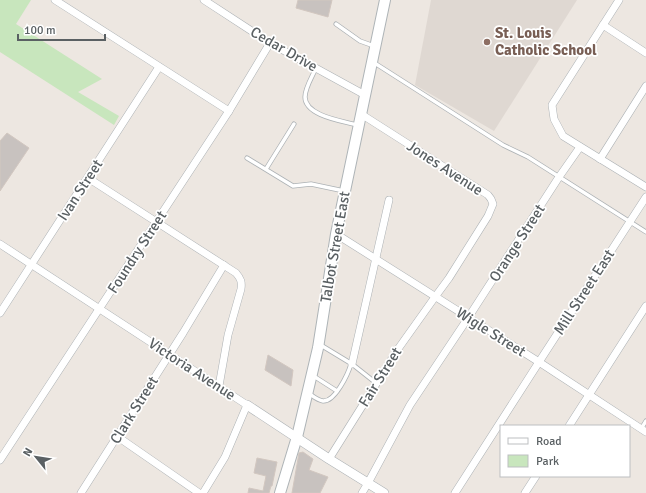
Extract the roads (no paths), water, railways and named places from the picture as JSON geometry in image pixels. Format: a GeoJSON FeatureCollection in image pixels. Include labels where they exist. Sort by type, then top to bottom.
{"type":"FeatureCollection","features":[{"type":"Feature","properties":{"kind":"main road","name":"Talbot Street East"},"geometry":{"type":"LineString","coordinates":[[280,493],[297,437],[312,375],[336,234],[385,0]]}},
{"type":"Feature","properties":{"kind":"street"},"geometry":{"type":"LineString","coordinates":[[55,0],[229,111]]}},
{"type":"Feature","properties":{"kind":"street","name":"Cedar Drive"},"geometry":{"type":"LineString","coordinates":[[204,0],[270,43],[365,95]]}},
{"type":"Feature","properties":{"kind":"street"},"geometry":{"type":"LineString","coordinates":[[619,0],[552,105],[554,119],[563,136],[646,187]]}},
{"type":"Feature","properties":{"kind":"street"},"geometry":{"type":"LineString","coordinates":[[604,25],[646,53]]}},
{"type":"Feature","properties":{"kind":"street","name":"Foundry Street"},"geometry":{"type":"LineString","coordinates":[[0,460],[229,111],[270,43]]}},
{"type":"Feature","properties":{"kind":"street","name":"Ivan Street"},"geometry":{"type":"LineString","coordinates":[[0,313],[159,67]]}},
{"type":"Feature","properties":{"kind":"street"},"geometry":{"type":"LineString","coordinates":[[600,159],[646,86]]}},
{"type":"Feature","properties":{"kind":"street","name":"Jones Avenue"},"geometry":{"type":"LineString","coordinates":[[362,114],[492,199],[493,204],[488,216],[449,278],[434,297]]}},
{"type":"Feature","properties":{"kind":"street","name":"Orange Street"},"geometry":{"type":"LineString","coordinates":[[362,493],[410,405],[580,146]]}},
{"type":"Feature","properties":{"kind":"street"},"geometry":{"type":"LineString","coordinates":[[88,178],[224,265],[236,273],[240,278],[242,282],[240,294],[228,335],[219,386]]}},
{"type":"Feature","properties":{"kind":"street","name":"Mill Street East"},"geometry":{"type":"LineString","coordinates":[[455,493],[646,197]]}},
{"type":"Feature","properties":{"kind":"street"},"geometry":{"type":"LineString","coordinates":[[352,364],[389,200]]}},
{"type":"Feature","properties":{"kind":"street","name":"Wigle Street"},"geometry":{"type":"LineString","coordinates":[[336,234],[539,362],[643,430]]}},
{"type":"Feature","properties":{"kind":"street","name":"Victoria Avenue"},"geometry":{"type":"LineString","coordinates":[[0,244],[329,459],[384,493]]}},
{"type":"Feature","properties":{"kind":"street","name":"Clark Street"},"geometry":{"type":"LineString","coordinates":[[81,493],[184,333],[224,265]]}},
{"type":"Feature","properties":{"kind":"street","name":"Fair Street"},"geometry":{"type":"LineString","coordinates":[[329,459],[398,349],[434,297]]}},
{"type":"Feature","properties":{"kind":"street"},"geometry":{"type":"LineString","coordinates":[[570,425],[646,306]]}},
{"type":"Feature","properties":{"kind":"street"},"geometry":{"type":"LineString","coordinates":[[203,493],[225,457],[247,405]]}},
{"type":"Feature","properties":{"kind":"street"},"geometry":{"type":"LineString","coordinates":[[118,436],[199,493]]}},
{"type":"Feature","properties":{"kind":"street"},"geometry":{"type":"LineString","coordinates":[[525,493],[535,477]]}},
{"type":"Feature","properties":{"kind":"lane"},"geometry":{"type":"LineString","coordinates":[[336,24],[360,41],[375,47]]}},
{"type":"Feature","properties":{"kind":"lane"},"geometry":{"type":"LineString","coordinates":[[372,61],[503,145],[528,157],[646,232]]}},
{"type":"Feature","properties":{"kind":"lane"},"geometry":{"type":"LineString","coordinates":[[316,68],[306,90],[306,104],[310,109],[321,116],[359,125]]}},
{"type":"Feature","properties":{"kind":"lane"},"geometry":{"type":"LineString","coordinates":[[266,169],[294,124]]}},
{"type":"Feature","properties":{"kind":"lane"},"geometry":{"type":"LineString","coordinates":[[248,158],[293,186],[311,184],[345,191]]}},
{"type":"Feature","properties":{"kind":"lane"},"geometry":{"type":"LineString","coordinates":[[318,344],[352,364],[376,383]]}},
{"type":"Feature","properties":{"kind":"lane"},"geometry":{"type":"LineString","coordinates":[[307,392],[317,399],[324,401],[330,399],[337,392],[352,364]]}},
{"type":"Feature","properties":{"kind":"lane"},"geometry":{"type":"LineString","coordinates":[[312,375],[337,392]]}},
{"type":"Feature","properties":{"kind":"lane"},"geometry":{"type":"LineString","coordinates":[[643,430],[646,420]]}},
{"type":"Feature","properties":{"kind":"place","name":"St. Louis Catholic School"},"geometry":{"type":"Point","coordinates":[487,42]}}]}
